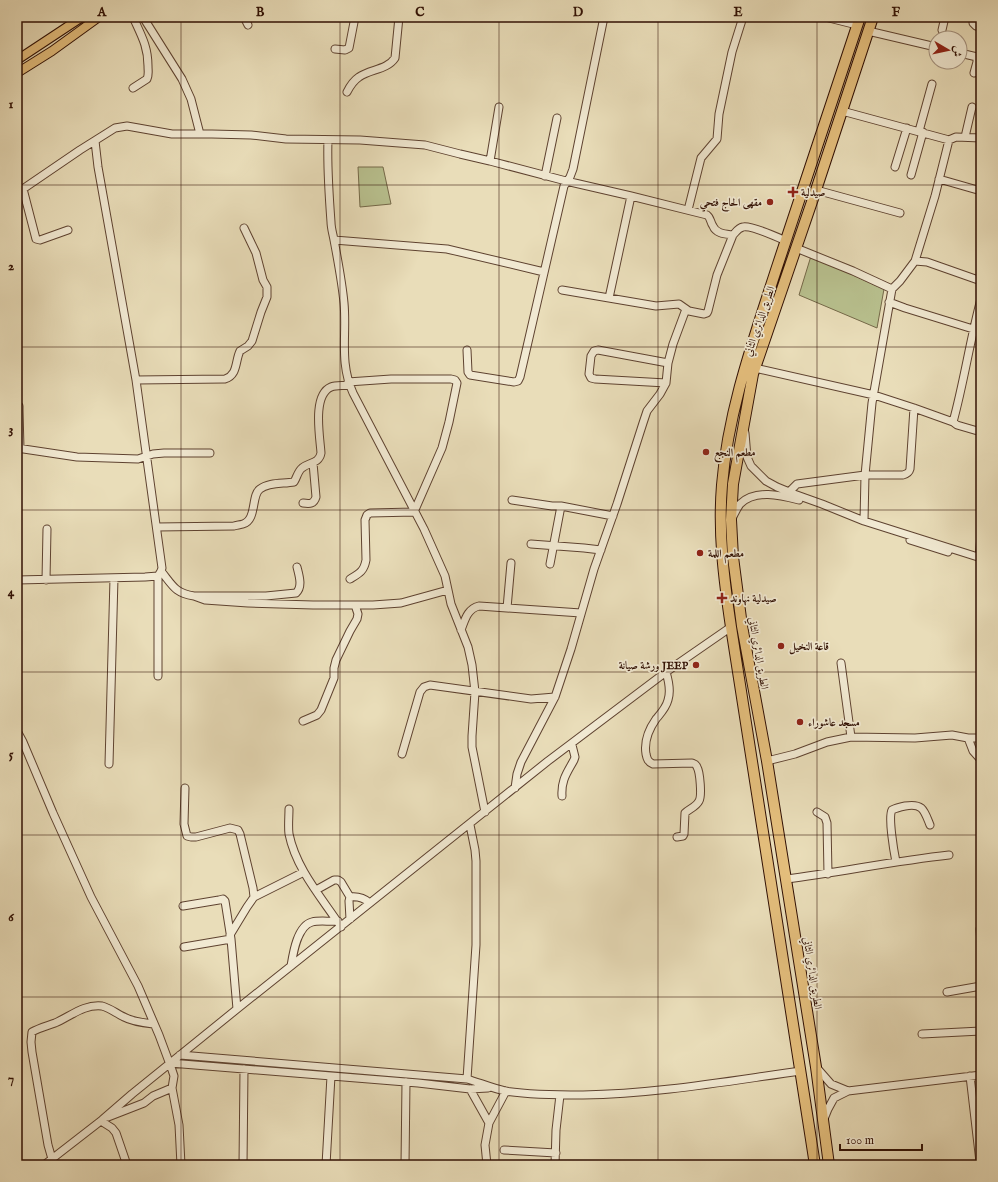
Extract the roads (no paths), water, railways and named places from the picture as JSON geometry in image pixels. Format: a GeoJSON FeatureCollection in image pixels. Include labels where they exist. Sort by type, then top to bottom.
{"type":"FeatureCollection","features":[{"type":"Feature","properties":{"kind":"highway","name":"الطريق الدائري الثاني"},"geometry":{"type":"LineString","coordinates":[[829,1165],[816,1066],[767,761],[738,603],[731,520],[733,484],[755,368],[873,17]]}},
{"type":"Feature","properties":{"kind":"highway","name":"الطريق الدائري الثاني"},"geometry":{"type":"LineString","coordinates":[[815,1165],[731,628],[726,591],[721,530],[721,500],[731,421],[744,369],[858,21]]}},
{"type":"Feature","properties":{"kind":"highway"},"geometry":{"type":"LineString","coordinates":[[771,888],[775,899],[781,904],[784,902],[786,879]]}},
{"type":"Feature","properties":{"kind":"highway"},"geometry":{"type":"LineString","coordinates":[[786,985],[787,964],[789,960],[793,960],[798,973],[808,1035],[816,1066]]}},
{"type":"Feature","properties":{"kind":"main road"},"geometry":{"type":"LineString","coordinates":[[17,60],[82,17]]}},
{"type":"Feature","properties":{"kind":"main road"},"geometry":{"type":"LineString","coordinates":[[17,73],[52,51],[99,17]]}},
{"type":"Feature","properties":{"kind":"street"},"geometry":{"type":"LineString","coordinates":[[133,88],[147,79],[148,70],[148,53],[134,17]]}},
{"type":"Feature","properties":{"kind":"street"},"geometry":{"type":"LineString","coordinates":[[143,17],[182,79],[191,99],[200,134]]}},
{"type":"Feature","properties":{"kind":"street"},"geometry":{"type":"LineString","coordinates":[[244,17],[248,25]]}},
{"type":"Feature","properties":{"kind":"street"},"geometry":{"type":"LineString","coordinates":[[336,49],[345,50],[350,45],[356,17]]}},
{"type":"Feature","properties":{"kind":"street"},"geometry":{"type":"LineString","coordinates":[[347,92],[351,84],[359,77],[388,66],[395,58],[399,17]]}},
{"type":"Feature","properties":{"kind":"street"},"geometry":{"type":"LineString","coordinates":[[467,350],[468,372],[470,375],[514,382],[518,380],[522,373],[564,186],[570,177],[573,168],[604,17]]}},
{"type":"Feature","properties":{"kind":"street"},"geometry":{"type":"LineString","coordinates":[[688,210],[701,158],[717,139],[719,114],[732,52],[742,17]]}},
{"type":"Feature","properties":{"kind":"street"},"geometry":{"type":"LineString","coordinates":[[825,17],[858,21]]}},
{"type":"Feature","properties":{"kind":"street"},"geometry":{"type":"LineString","coordinates":[[942,30],[945,17]]}},
{"type":"Feature","properties":{"kind":"street"},"geometry":{"type":"LineString","coordinates":[[973,17],[973,23],[976,26],[981,27]]}},
{"type":"Feature","properties":{"kind":"street"},"geometry":{"type":"LineString","coordinates":[[868,31],[928,45]]}},
{"type":"Feature","properties":{"kind":"street"},"geometry":{"type":"LineString","coordinates":[[968,54],[977,57],[974,73]]}},
{"type":"Feature","properties":{"kind":"street"},"geometry":{"type":"LineString","coordinates":[[911,175],[932,84]]}},
{"type":"Feature","properties":{"kind":"street"},"geometry":{"type":"LineString","coordinates":[[490,161],[499,107]]}},
{"type":"Feature","properties":{"kind":"street"},"geometry":{"type":"LineString","coordinates":[[965,137],[972,107]]}},
{"type":"Feature","properties":{"kind":"street"},"geometry":{"type":"LineString","coordinates":[[842,111],[949,140],[956,137],[981,138]]}},
{"type":"Feature","properties":{"kind":"street"},"geometry":{"type":"LineString","coordinates":[[545,176],[557,118]]}},
{"type":"Feature","properties":{"kind":"street"},"geometry":{"type":"LineString","coordinates":[[68,230],[40,240],[36,239],[20,191],[116,128],[127,126],[164,133],[360,140],[424,145],[566,182],[631,196],[709,216],[713,228],[719,232],[734,235]]}},
{"type":"Feature","properties":{"kind":"street"},"geometry":{"type":"LineString","coordinates":[[895,167],[906,128]]}},
{"type":"Feature","properties":{"kind":"street"},"geometry":{"type":"LineString","coordinates":[[328,140],[327,157],[331,222],[345,319],[345,368],[349,384],[441,567],[451,604],[468,648],[475,692],[472,747],[485,812]]}},
{"type":"Feature","properties":{"kind":"street"},"geometry":{"type":"LineString","coordinates":[[864,521],[866,475],[874,395],[889,302],[892,289],[915,261],[949,140]]}},
{"type":"Feature","properties":{"kind":"street"},"geometry":{"type":"LineString","coordinates":[[95,141],[136,380],[162,564],[160,574],[158,676]]}},
{"type":"Feature","properties":{"kind":"street"},"geometry":{"type":"LineString","coordinates":[[939,179],[981,191]]}},
{"type":"Feature","properties":{"kind":"street"},"geometry":{"type":"LineString","coordinates":[[816,190],[900,213]]}},
{"type":"Feature","properties":{"kind":"street"},"geometry":{"type":"LineString","coordinates":[[609,298],[631,196]]}},
{"type":"Feature","properties":{"kind":"street"},"geometry":{"type":"LineString","coordinates":[[562,290],[656,306],[679,304],[694,313],[704,314],[708,311],[717,276],[734,235],[741,227],[749,227],[786,241]]}},
{"type":"Feature","properties":{"kind":"street"},"geometry":{"type":"LineString","coordinates":[[136,380],[225,379],[233,374],[240,351],[248,346],[252,340],[267,296],[267,287],[263,280],[256,253],[244,228]]}},
{"type":"Feature","properties":{"kind":"street"},"geometry":{"type":"LineString","coordinates":[[334,240],[447,249],[544,272]]}},
{"type":"Feature","properties":{"kind":"street"},"geometry":{"type":"LineString","coordinates":[[796,248],[853,270],[892,289]]}},
{"type":"Feature","properties":{"kind":"street"},"geometry":{"type":"LineString","coordinates":[[915,261],[927,262],[981,281]]}},
{"type":"Feature","properties":{"kind":"street"},"geometry":{"type":"LineString","coordinates":[[953,422],[981,299]]}},
{"type":"Feature","properties":{"kind":"street"},"geometry":{"type":"LineString","coordinates":[[889,302],[973,329]]}},
{"type":"Feature","properties":{"kind":"street"},"geometry":{"type":"LineString","coordinates":[[515,788],[521,762],[555,697],[601,550],[647,411],[666,383],[672,344],[686,309]]}},
{"type":"Feature","properties":{"kind":"street"},"geometry":{"type":"LineString","coordinates":[[666,383],[595,379],[591,378],[589,374],[591,356],[594,351],[598,350],[668,363]]}},
{"type":"Feature","properties":{"kind":"street"},"geometry":{"type":"LineString","coordinates":[[755,368],[874,395],[981,432]]}},
{"type":"Feature","properties":{"kind":"street"},"geometry":{"type":"LineString","coordinates":[[157,527],[234,526],[247,522],[251,515],[257,492],[260,488],[272,484],[294,482],[300,469],[318,460],[321,453],[320,399],[330,388],[391,379],[455,380],[457,382],[442,448],[414,512]]}},
{"type":"Feature","properties":{"kind":"street"},"geometry":{"type":"LineString","coordinates":[[17,404],[19,406],[18,448],[77,457],[138,459],[164,453],[210,453]]}},
{"type":"Feature","properties":{"kind":"street"},"geometry":{"type":"LineString","coordinates":[[789,492],[797,484],[866,475],[903,475],[909,472],[914,408]]}},
{"type":"Feature","properties":{"kind":"street"},"geometry":{"type":"LineString","coordinates":[[745,418],[747,457],[751,466],[766,481],[789,492],[864,521],[980,559]]}},
{"type":"Feature","properties":{"kind":"street"},"geometry":{"type":"LineString","coordinates":[[303,504],[313,503],[316,497],[314,463]]}},
{"type":"Feature","properties":{"kind":"street"},"geometry":{"type":"LineString","coordinates":[[731,520],[740,504],[752,496],[763,494],[794,498],[813,503],[930,547],[980,559]]}},
{"type":"Feature","properties":{"kind":"street"},"geometry":{"type":"LineString","coordinates":[[512,500],[561,506],[613,516]]}},
{"type":"Feature","properties":{"kind":"street"},"geometry":{"type":"LineString","coordinates":[[550,564],[552,546],[561,506]]}},
{"type":"Feature","properties":{"kind":"street"},"geometry":{"type":"LineString","coordinates":[[350,579],[362,571],[365,566],[365,520],[367,515],[370,513],[414,512]]}},
{"type":"Feature","properties":{"kind":"street"},"geometry":{"type":"LineString","coordinates":[[46,580],[47,529]]}},
{"type":"Feature","properties":{"kind":"street"},"geometry":{"type":"LineString","coordinates":[[980,559],[981,536]]}},
{"type":"Feature","properties":{"kind":"street"},"geometry":{"type":"LineString","coordinates":[[532,544],[601,550]]}},
{"type":"Feature","properties":{"kind":"street"},"geometry":{"type":"LineString","coordinates":[[507,608],[511,562]]}},
{"type":"Feature","properties":{"kind":"street"},"geometry":{"type":"LineString","coordinates":[[194,596],[266,596],[296,593],[299,591],[300,586],[298,567]]}},
{"type":"Feature","properties":{"kind":"street"},"geometry":{"type":"LineString","coordinates":[[17,580],[114,578],[160,574],[178,591],[205,600],[313,605],[373,605],[401,603],[448,590]]}},
{"type":"Feature","properties":{"kind":"street"},"geometry":{"type":"LineString","coordinates":[[109,764],[114,578]]}},
{"type":"Feature","properties":{"kind":"street"},"geometry":{"type":"LineString","coordinates":[[303,721],[317,715],[321,710],[334,678],[336,660],[357,619],[358,614],[355,605]]}},
{"type":"Feature","properties":{"kind":"street"},"geometry":{"type":"LineString","coordinates":[[461,630],[468,612],[473,607],[479,606],[581,613]]}},
{"type":"Feature","properties":{"kind":"street"},"geometry":{"type":"LineString","coordinates":[[45,1165],[291,966],[339,924],[350,919],[548,762],[666,672],[731,628]]}},
{"type":"Feature","properties":{"kind":"street"},"geometry":{"type":"LineString","coordinates":[[841,663],[851,737]]}},
{"type":"Feature","properties":{"kind":"street"},"geometry":{"type":"LineString","coordinates":[[666,672],[669,684],[668,700],[664,710],[651,727],[648,734],[645,747],[648,760],[653,764],[692,763],[698,768],[699,774],[700,801],[697,805],[685,813],[684,834],[683,836],[677,837]]}},
{"type":"Feature","properties":{"kind":"street"},"geometry":{"type":"LineString","coordinates":[[402,754],[420,692],[424,687],[430,685],[530,699],[555,697]]}},
{"type":"Feature","properties":{"kind":"street"},"geometry":{"type":"LineString","coordinates":[[17,731],[20,743],[108,931],[135,981],[170,1063],[174,1076],[172,1088],[179,1125],[181,1165]]}},
{"type":"Feature","properties":{"kind":"street"},"geometry":{"type":"LineString","coordinates":[[767,761],[795,754],[827,742],[851,737],[915,738],[952,735],[968,738],[981,738]]}},
{"type":"Feature","properties":{"kind":"street"},"geometry":{"type":"LineString","coordinates":[[968,738],[973,751],[981,760]]}},
{"type":"Feature","properties":{"kind":"street"},"geometry":{"type":"LineString","coordinates":[[562,796],[564,779],[575,757],[572,744]]}},
{"type":"Feature","properties":{"kind":"street"},"geometry":{"type":"LineString","coordinates":[[185,788],[184,824],[187,836],[196,837],[230,828],[238,830],[254,897]]}},
{"type":"Feature","properties":{"kind":"street"},"geometry":{"type":"LineString","coordinates":[[896,862],[890,813],[892,810],[913,805],[919,806],[924,811],[930,825]]}},
{"type":"Feature","properties":{"kind":"street"},"geometry":{"type":"LineString","coordinates":[[289,809],[289,834],[293,847],[304,872],[339,924]]}},
{"type":"Feature","properties":{"kind":"street"},"geometry":{"type":"LineString","coordinates":[[817,812],[825,817],[827,823],[828,874]]}},
{"type":"Feature","properties":{"kind":"street"},"geometry":{"type":"LineString","coordinates":[[467,1079],[476,945],[476,861],[470,825]]}},
{"type":"Feature","properties":{"kind":"street"},"geometry":{"type":"LineString","coordinates":[[786,879],[949,855]]}},
{"type":"Feature","properties":{"kind":"street"},"geometry":{"type":"LineString","coordinates":[[184,947],[231,937],[254,897],[304,872]]}},
{"type":"Feature","properties":{"kind":"street"},"geometry":{"type":"LineString","coordinates":[[316,890],[334,880],[341,882],[350,897],[350,919]]}},
{"type":"Feature","properties":{"kind":"street"},"geometry":{"type":"LineString","coordinates":[[350,897],[359,897],[370,903]]}},
{"type":"Feature","properties":{"kind":"street"},"geometry":{"type":"LineString","coordinates":[[183,906],[223,900],[225,901],[231,937],[237,1009]]}},
{"type":"Feature","properties":{"kind":"street"},"geometry":{"type":"LineString","coordinates":[[291,966],[293,952],[302,930],[307,925],[312,922],[339,924]]}},
{"type":"Feature","properties":{"kind":"street"},"geometry":{"type":"LineString","coordinates":[[980,929],[981,943]]}},
{"type":"Feature","properties":{"kind":"street"},"geometry":{"type":"LineString","coordinates":[[946,992],[981,986]]}},
{"type":"Feature","properties":{"kind":"street"},"geometry":{"type":"LineString","coordinates":[[52,1159],[48,1145],[32,1052],[32,1032],[57,1022],[81,1009],[96,1006],[103,1006],[125,1018],[154,1024]]}},
{"type":"Feature","properties":{"kind":"street"},"geometry":{"type":"LineString","coordinates":[[922,1034],[981,1031]]}},
{"type":"Feature","properties":{"kind":"street"},"geometry":{"type":"LineString","coordinates":[[180,1055],[467,1079],[492,1088],[506,1091],[560,1095],[616,1094],[650,1091],[800,1071]]}},
{"type":"Feature","properties":{"kind":"street"},"geometry":{"type":"LineString","coordinates":[[170,1063],[406,1082],[470,1089],[492,1088]]}},
{"type":"Feature","properties":{"kind":"street"},"geometry":{"type":"LineString","coordinates":[[816,1066],[831,1084],[848,1091]]}},
{"type":"Feature","properties":{"kind":"street"},"geometry":{"type":"LineString","coordinates":[[243,1165],[244,1069]]}},
{"type":"Feature","properties":{"kind":"street"},"geometry":{"type":"LineString","coordinates":[[824,1121],[834,1098],[848,1091],[981,1075]]}},
{"type":"Feature","properties":{"kind":"street"},"geometry":{"type":"LineString","coordinates":[[326,1165],[331,1076]]}},
{"type":"Feature","properties":{"kind":"street"},"geometry":{"type":"LineString","coordinates":[[970,1076],[978,1116],[980,1162]]}},
{"type":"Feature","properties":{"kind":"street"},"geometry":{"type":"LineString","coordinates":[[405,1165],[406,1082]]}},
{"type":"Feature","properties":{"kind":"street"},"geometry":{"type":"LineString","coordinates":[[102,1120],[144,1103],[153,1096],[172,1088]]}},
{"type":"Feature","properties":{"kind":"street"},"geometry":{"type":"LineString","coordinates":[[470,1089],[489,1123]]}},
{"type":"Feature","properties":{"kind":"street"},"geometry":{"type":"LineString","coordinates":[[487,1165],[485,1145],[489,1123],[506,1091]]}},
{"type":"Feature","properties":{"kind":"street"},"geometry":{"type":"LineString","coordinates":[[555,1165],[560,1095]]}},
{"type":"Feature","properties":{"kind":"street"},"geometry":{"type":"LineString","coordinates":[[102,1120],[115,1132],[127,1165]]}},
{"type":"Feature","properties":{"kind":"street"},"geometry":{"type":"LineString","coordinates":[[504,1150],[556,1153]]}},
{"type":"Feature","properties":{"kind":"place","name":"صيدلية"},"geometry":{"type":"Point","coordinates":[793,192]}},
{"type":"Feature","properties":{"kind":"place","name":"مقهى الحاج فتحي"},"geometry":{"type":"Point","coordinates":[770,202]}},
{"type":"Feature","properties":{"kind":"place","name":"مطعم النجع"},"geometry":{"type":"Point","coordinates":[706,452]}},
{"type":"Feature","properties":{"kind":"place","name":"مطعم اللمة"},"geometry":{"type":"Point","coordinates":[700,553]}},
{"type":"Feature","properties":{"kind":"place","name":"صيدلية نهاوند"},"geometry":{"type":"Point","coordinates":[722,598]}},
{"type":"Feature","properties":{"kind":"place","name":"قاعة النخيل"},"geometry":{"type":"Point","coordinates":[781,646]}},
{"type":"Feature","properties":{"kind":"place","name":"ورشة صيانة JEEP"},"geometry":{"type":"Point","coordinates":[696,665]}},
{"type":"Feature","properties":{"kind":"place","name":"مسجد عاشوراء"},"geometry":{"type":"Point","coordinates":[800,722]}}]}
